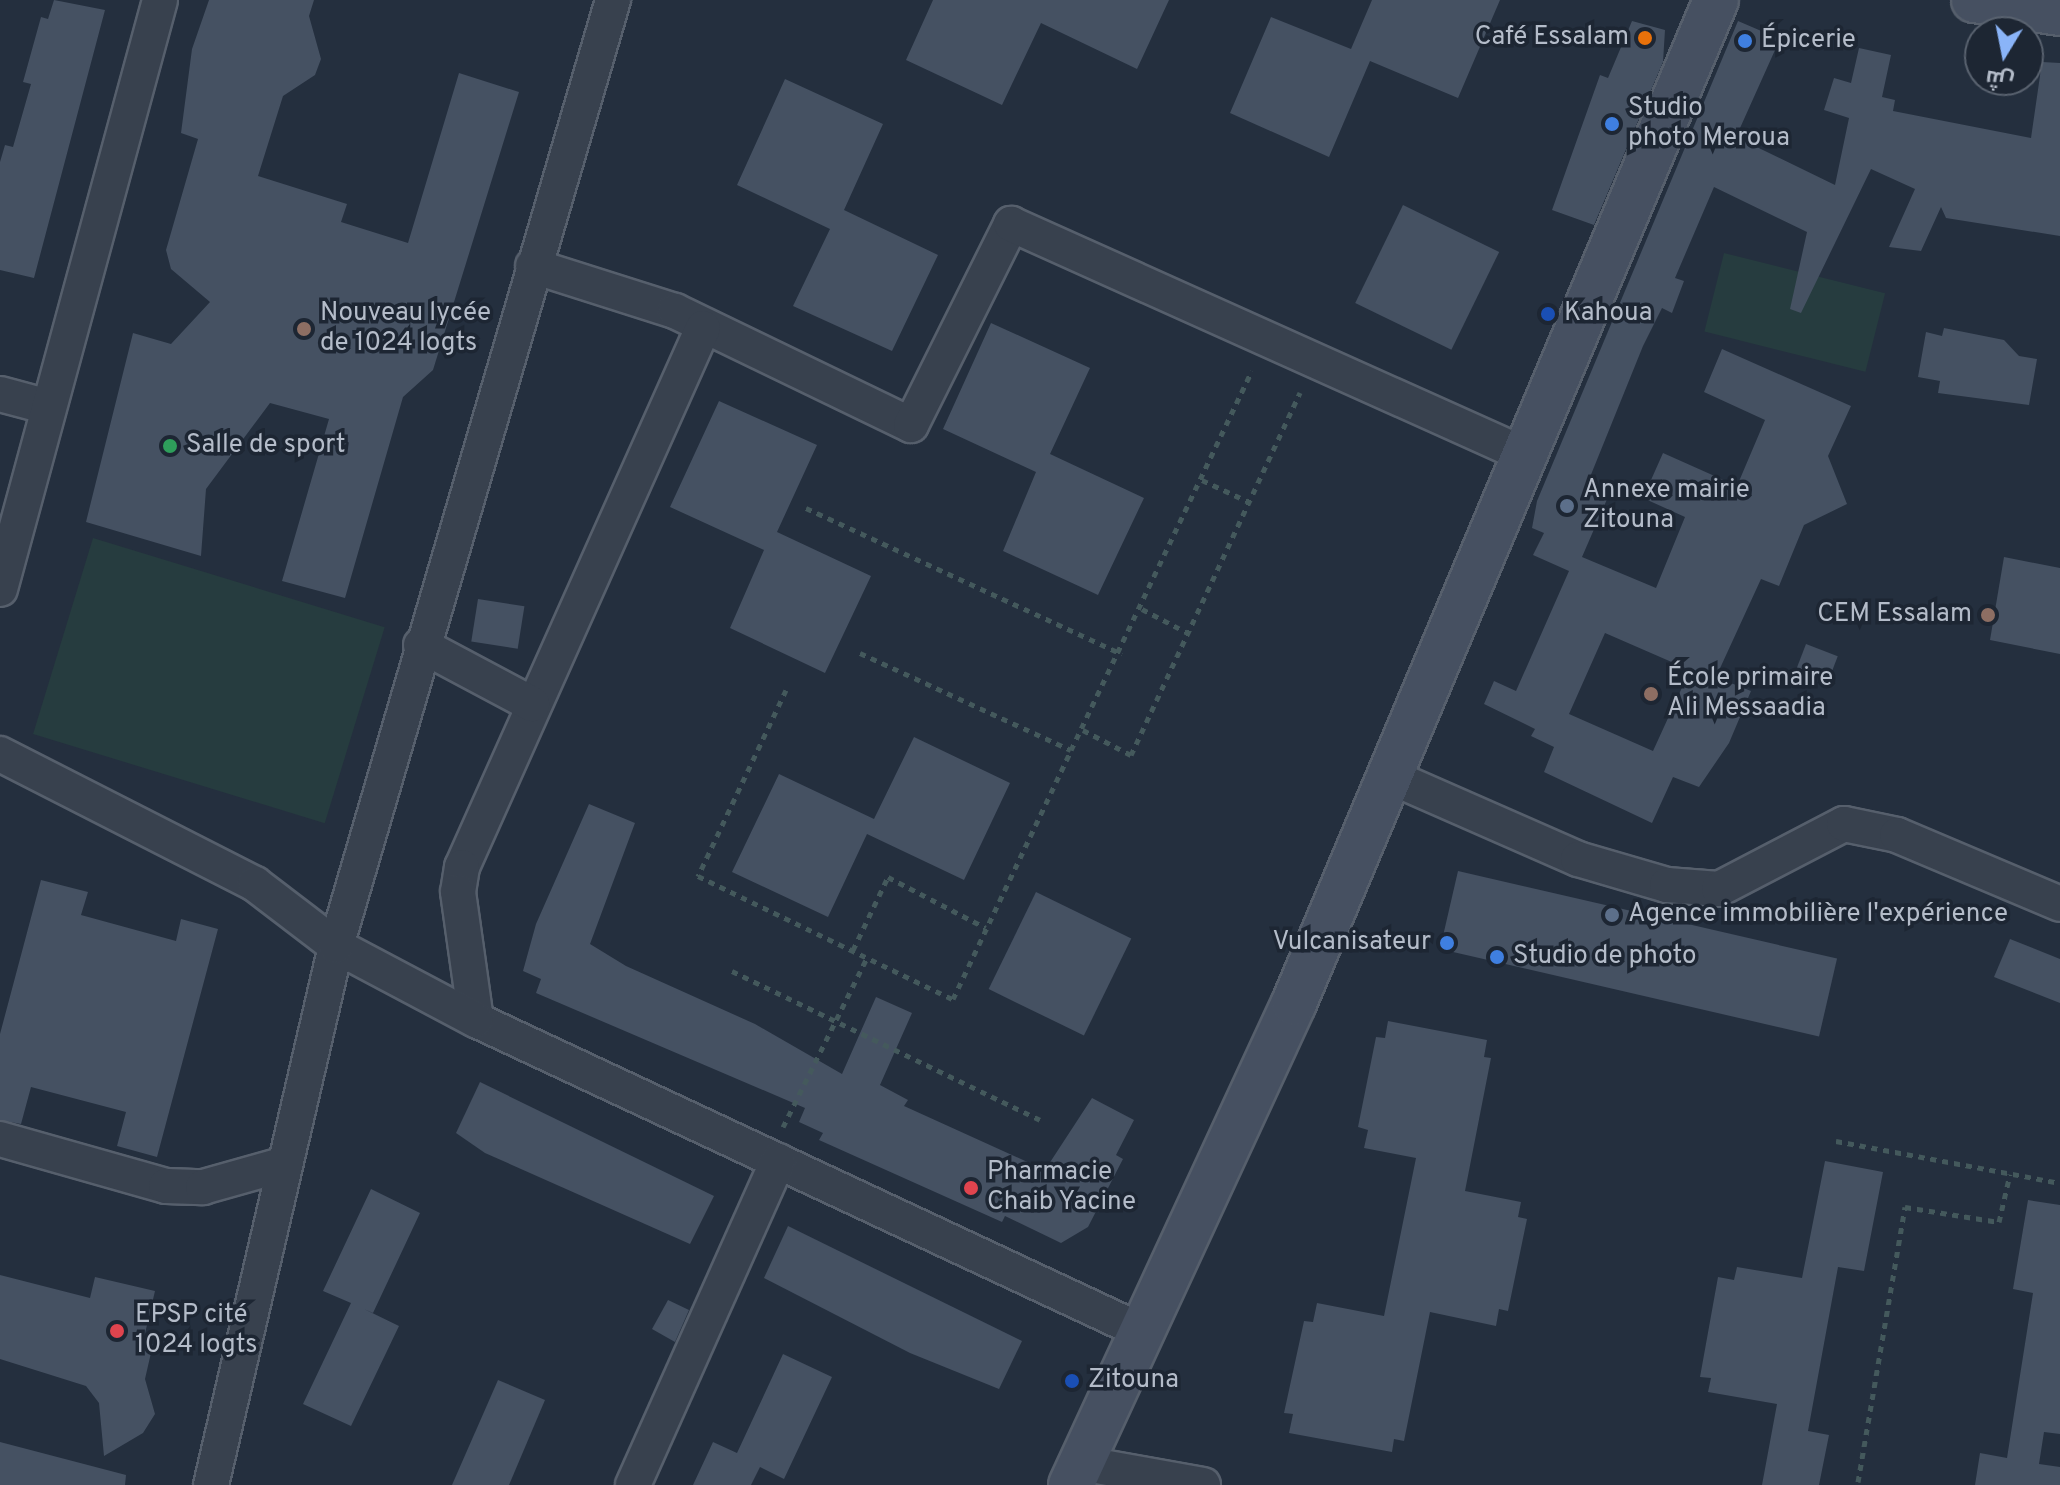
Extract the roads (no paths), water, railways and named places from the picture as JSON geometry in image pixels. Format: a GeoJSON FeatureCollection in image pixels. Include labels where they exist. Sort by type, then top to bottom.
{"type":"FeatureCollection","features":[{"type":"Feature","properties":{"kind":"street"},"geometry":{"type":"LineString","coordinates":[[0,589],[45,406],[160,0]]}},
{"type":"Feature","properties":{"kind":"street"},"geometry":{"type":"LineString","coordinates":[[211,1485],[336,946],[421,645],[613,0]]}},
{"type":"Feature","properties":{"kind":"street"},"geometry":{"type":"LineString","coordinates":[[1203,1485],[1076,1474],[1389,776],[1716,0]]}},
{"type":"Feature","properties":{"kind":"street"},"geometry":{"type":"LineString","coordinates":[[1974,0],[2060,13]]}},
{"type":"Feature","properties":{"kind":"street"},"geometry":{"type":"LineString","coordinates":[[533,266],[675,311],[703,328],[911,425],[1011,224],[1314,364],[1523,454]]}},
{"type":"Feature","properties":{"kind":"street"},"geometry":{"type":"LineString","coordinates":[[476,1020],[460,908],[462,867],[532,704],[703,328]]}},
{"type":"Feature","properties":{"kind":"street"},"geometry":{"type":"LineString","coordinates":[[0,394],[45,406]]}},
{"type":"Feature","properties":{"kind":"street"},"geometry":{"type":"LineString","coordinates":[[421,645],[532,704]]}},
{"type":"Feature","properties":{"kind":"street"},"geometry":{"type":"LineString","coordinates":[[0,754],[255,884],[336,946],[476,1020],[1141,1331]]}},
{"type":"Feature","properties":{"kind":"street"},"geometry":{"type":"LineString","coordinates":[[1389,776],[1578,859],[1667,885],[1719,889],[1844,824],[1897,835],[2060,904]]}},
{"type":"Feature","properties":{"kind":"street"},"geometry":{"type":"LineString","coordinates":[[0,1139],[166,1186],[203,1187],[285,1164]]}},
{"type":"Feature","properties":{"kind":"street"},"geometry":{"type":"LineString","coordinates":[[633,1485],[773,1159]]}},
{"type":"Feature","properties":{"kind":"place","name":"Café Essalam"},"geometry":{"type":"Point","coordinates":[1645,38]}},
{"type":"Feature","properties":{"kind":"place","name":"Épicerie"},"geometry":{"type":"Point","coordinates":[1745,41]}},
{"type":"Feature","properties":{"kind":"place","name":"Studio photo Meroua"},"geometry":{"type":"Point","coordinates":[1612,124]}},
{"type":"Feature","properties":{"kind":"place","name":"Kahoua"},"geometry":{"type":"Point","coordinates":[1548,314]}},
{"type":"Feature","properties":{"kind":"place","name":"Nouveau lycée de 1024 logts"},"geometry":{"type":"Point","coordinates":[304,329]}},
{"type":"Feature","properties":{"kind":"place","name":"Salle de sport"},"geometry":{"type":"Point","coordinates":[170,446]}},
{"type":"Feature","properties":{"kind":"place","name":"Annexe mairie Zitouna"},"geometry":{"type":"Point","coordinates":[1567,506]}},
{"type":"Feature","properties":{"kind":"place","name":"CEM Essalam"},"geometry":{"type":"Point","coordinates":[1988,615]}},
{"type":"Feature","properties":{"kind":"place","name":"École primaire Ali Messaadia"},"geometry":{"type":"Point","coordinates":[1651,694]}},
{"type":"Feature","properties":{"kind":"place","name":"Agence immobilière l'expérience"},"geometry":{"type":"Point","coordinates":[1612,915]}},
{"type":"Feature","properties":{"kind":"place","name":"Vulcanisateur"},"geometry":{"type":"Point","coordinates":[1447,943]}},
{"type":"Feature","properties":{"kind":"place","name":"Studio de photo"},"geometry":{"type":"Point","coordinates":[1497,957]}},
{"type":"Feature","properties":{"kind":"place","name":"Pharmacie Chaib Yacine"},"geometry":{"type":"Point","coordinates":[971,1188]}},
{"type":"Feature","properties":{"kind":"place","name":"EPSP cité 1024 logts"},"geometry":{"type":"Point","coordinates":[117,1331]}},
{"type":"Feature","properties":{"kind":"place","name":"Zitouna"},"geometry":{"type":"Point","coordinates":[1072,1381]}}]}
